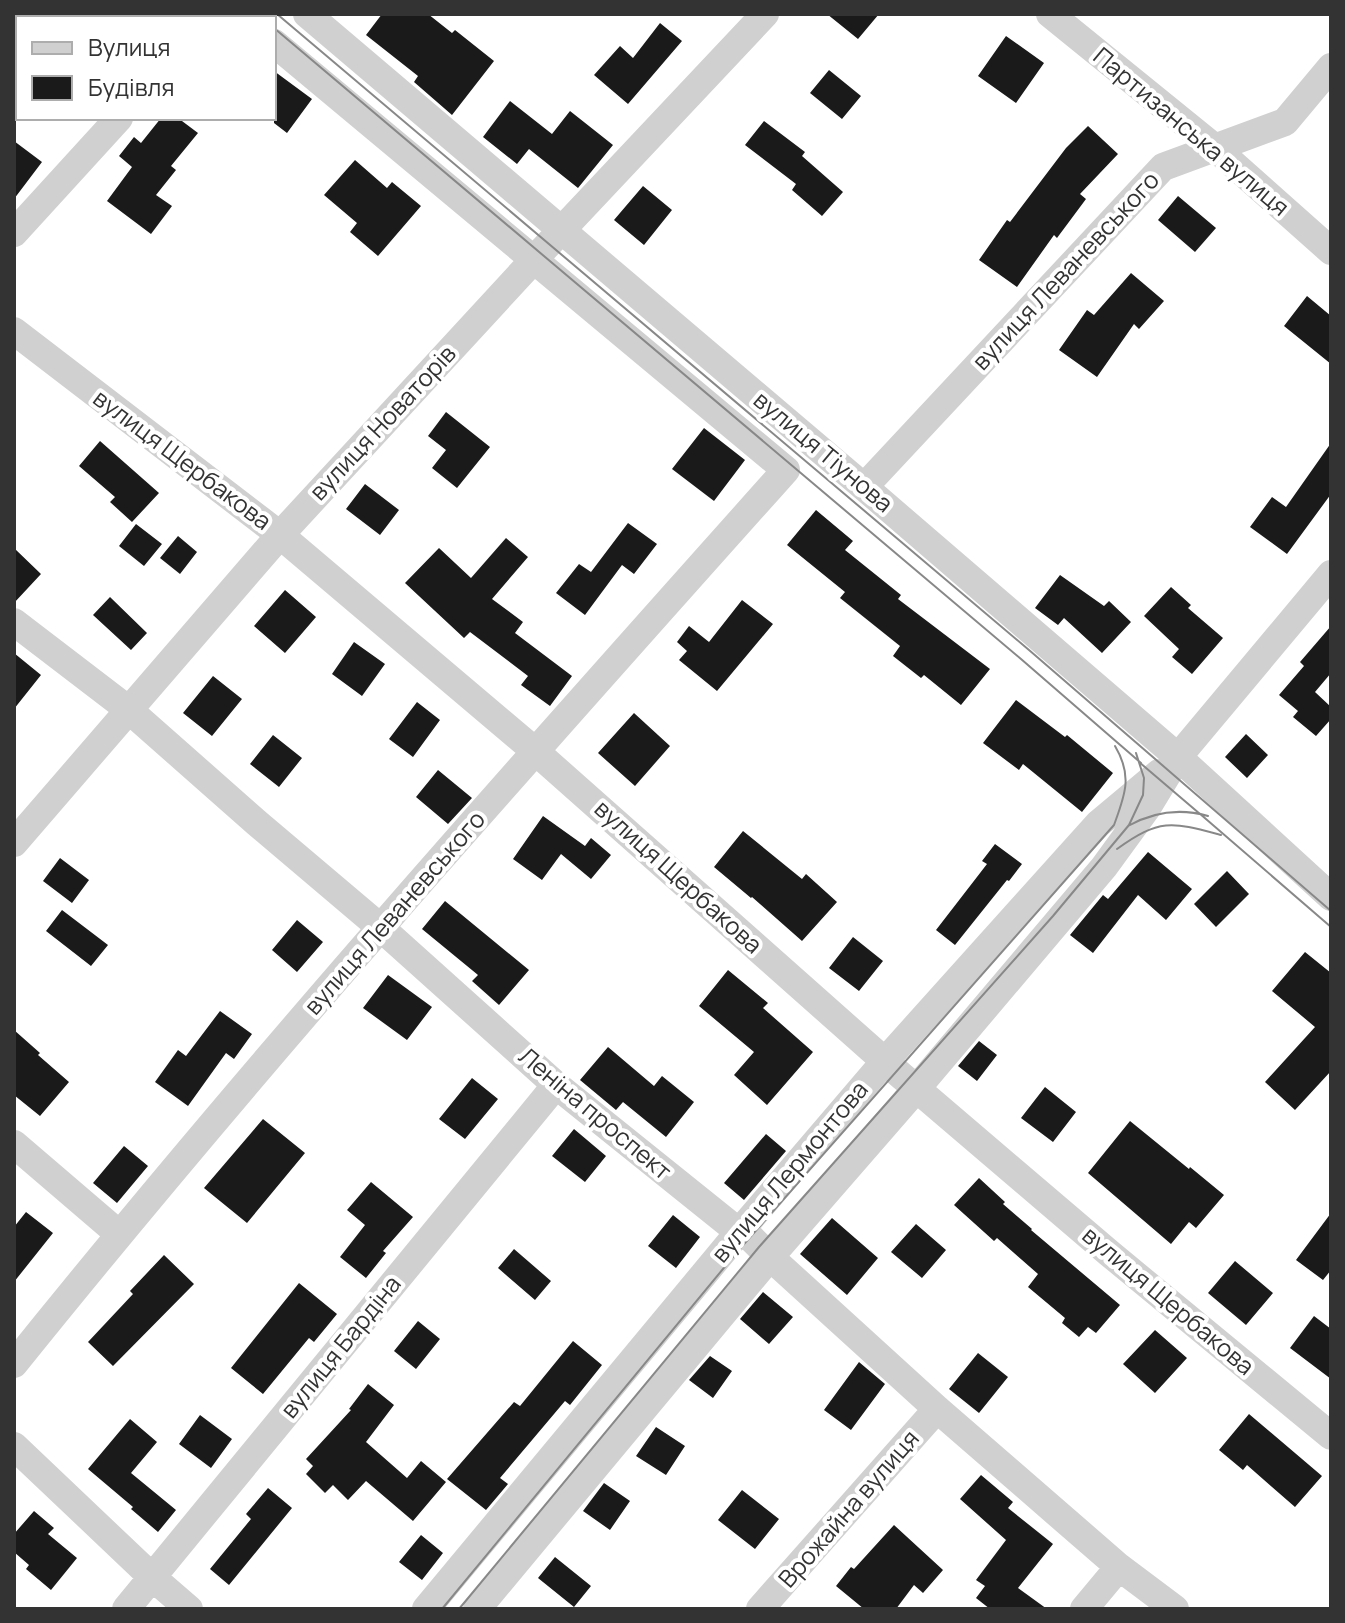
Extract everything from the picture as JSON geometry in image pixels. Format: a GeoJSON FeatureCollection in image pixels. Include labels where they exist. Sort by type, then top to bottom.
{"type":"FeatureCollection","features":[{"type":"Feature","properties":{"kind":"street","name":"вулиця Тіунова"},"geometry":{"type":"LineString","coordinates":[[307,14],[1178,757],[1331,897]]}},
{"type":"Feature","properties":{"kind":"street","name":"вулиця Новаторів"},"geometry":{"type":"LineString","coordinates":[[14,843],[280,535],[765,14]]}},
{"type":"Feature","properties":{"kind":"street","name":"Партизанська вулиця"},"geometry":{"type":"LineString","coordinates":[[1050,14],[1214,147],[1331,251]]}},
{"type":"Feature","properties":{"kind":"street"},"geometry":{"type":"LineString","coordinates":[[276,45],[534,259]]}},
{"type":"Feature","properties":{"kind":"street","name":"вулиця Леваневського"},"geometry":{"type":"LineString","coordinates":[[864,487],[1163,167],[1285,122],[1331,67]]}},
{"type":"Feature","properties":{"kind":"street"},"geometry":{"type":"LineString","coordinates":[[14,233],[117,120]]}},
{"type":"Feature","properties":{"kind":"street","name":"вулиця Леваневського"},"geometry":{"type":"LineString","coordinates":[[14,1364],[119,1234],[381,928],[786,470],[534,259]]}},
{"type":"Feature","properties":{"kind":"street","name":"вулиця Щербакова"},"geometry":{"type":"LineString","coordinates":[[14,331],[280,535],[535,751],[885,1061],[1109,1253],[1331,1436]]}},
{"type":"Feature","properties":{"kind":"street","name":"вулиця Лермонтова"},"geometry":{"type":"LineString","coordinates":[[477,1609],[770,1257],[1104,867],[1147,808],[1178,757],[1331,574]]}},
{"type":"Feature","properties":{"kind":"street","name":"Леніна проспект"},"geometry":{"type":"LineString","coordinates":[[14,622],[129,710],[381,928],[556,1085],[739,1232],[750,1237],[937,1409],[1119,1567],[1175,1609]]}},
{"type":"Feature","properties":{"kind":"street","name":"вулиця Лермонтова"},"geometry":{"type":"LineString","coordinates":[[426,1609],[885,1061],[1098,824],[1178,757]]}},
{"type":"Feature","properties":{"kind":"street","name":"вулиця Бардіна"},"geometry":{"type":"LineString","coordinates":[[126,1609],[556,1085]]}},
{"type":"Feature","properties":{"kind":"street"},"geometry":{"type":"LineString","coordinates":[[14,1144],[119,1234]]}},
{"type":"Feature","properties":{"kind":"street","name":"Врожайна вулиця"},"geometry":{"type":"LineString","coordinates":[[760,1609],[937,1409]]}},
{"type":"Feature","properties":{"kind":"street"},"geometry":{"type":"LineString","coordinates":[[14,1446],[189,1609]]}},
{"type":"Feature","properties":{"kind":"street"},"geometry":{"type":"LineString","coordinates":[[1084,1609],[1119,1567]]}},
{"type":"Feature","properties":{"kind":"building"},"geometry":{"type":"Polygon","coordinates":[[[382,14],[428,14],[452,33],[455,30],[494,61],[452,115],[414,82],[418,76],[366,35],[382,14]]]}},
{"type":"Feature","properties":{"kind":"building"},"geometry":{"type":"Polygon","coordinates":[[[827,14],[879,14],[858,39],[827,14]]]}},
{"type":"Feature","properties":{"kind":"building"},"geometry":{"type":"Polygon","coordinates":[[[660,23],[682,41],[628,104],[594,75],[620,46],[633,58],[660,23]]]}},
{"type":"Feature","properties":{"kind":"building"},"geometry":{"type":"Polygon","coordinates":[[[1006,36],[1044,63],[1016,103],[978,76],[1006,36]]]}},
{"type":"Feature","properties":{"kind":"building"},"geometry":{"type":"Polygon","coordinates":[[[829,70],[861,96],[842,119],[810,93],[829,70]]]}},
{"type":"Feature","properties":{"kind":"building"},"geometry":{"type":"Polygon","coordinates":[[[276,72],[312,99],[287,133],[274,123],[276,72]]]}},
{"type":"Feature","properties":{"kind":"building"},"geometry":{"type":"Polygon","coordinates":[[[510,101],[552,134],[570,111],[613,145],[578,188],[529,149],[517,164],[483,137],[510,101]]]}},
{"type":"Feature","properties":{"kind":"building"},"geometry":{"type":"Polygon","coordinates":[[[159,120],[181,120],[198,133],[171,166],[176,170],[156,195],[172,206],[151,234],[107,201],[132,167],[119,156],[134,137],[141,143],[159,120]]]}},
{"type":"Feature","properties":{"kind":"building"},"geometry":{"type":"Polygon","coordinates":[[[764,121],[805,152],[802,156],[843,192],[822,216],[792,190],[796,184],[745,145],[764,121]]]}},
{"type":"Feature","properties":{"kind":"building"},"geometry":{"type":"Polygon","coordinates":[[[1088,126],[1118,154],[1080,194],[1086,199],[1057,238],[1054,235],[1017,287],[979,260],[1007,220],[1010,222],[1066,148],[1088,126]]]}},
{"type":"Feature","properties":{"kind":"building"},"geometry":{"type":"Polygon","coordinates":[[[14,141],[42,162],[14,199],[14,141]]]}},
{"type":"Feature","properties":{"kind":"building"},"geometry":{"type":"Polygon","coordinates":[[[355,160],[387,188],[392,182],[421,206],[378,256],[350,232],[357,223],[324,195],[355,160]]]}},
{"type":"Feature","properties":{"kind":"building"},"geometry":{"type":"Polygon","coordinates":[[[643,186],[672,210],[644,245],[614,220],[643,186]]]}},
{"type":"Feature","properties":{"kind":"building"},"geometry":{"type":"Polygon","coordinates":[[[1178,196],[1216,228],[1195,252],[1158,220],[1178,196]]]}},
{"type":"Feature","properties":{"kind":"building"},"geometry":{"type":"Polygon","coordinates":[[[1131,273],[1164,301],[1139,329],[1134,324],[1097,377],[1059,350],[1087,310],[1094,315],[1131,273]]]}},
{"type":"Feature","properties":{"kind":"building"},"geometry":{"type":"Polygon","coordinates":[[[1307,296],[1331,316],[1331,364],[1284,326],[1307,296]]]}},
{"type":"Feature","properties":{"kind":"building"},"geometry":{"type":"Polygon","coordinates":[[[446,412],[490,447],[457,488],[432,468],[446,450],[428,436],[446,412]]]}},
{"type":"Feature","properties":{"kind":"building"},"geometry":{"type":"Polygon","coordinates":[[[704,428],[745,460],[714,501],[672,469],[704,428]]]}},
{"type":"Feature","properties":{"kind":"building"},"geometry":{"type":"Polygon","coordinates":[[[100,441],[159,493],[132,522],[110,502],[115,497],[79,466],[100,441]]]}},
{"type":"Feature","properties":{"kind":"building"},"geometry":{"type":"Polygon","coordinates":[[[1331,443],[1331,494],[1287,554],[1250,527],[1272,497],[1286,507],[1331,443]]]}},
{"type":"Feature","properties":{"kind":"building"},"geometry":{"type":"Polygon","coordinates":[[[365,484],[399,510],[380,535],[346,509],[365,484]]]}},
{"type":"Feature","properties":{"kind":"building"},"geometry":{"type":"Polygon","coordinates":[[[816,510],[853,541],[845,550],[901,595],[898,599],[990,669],[961,705],[924,675],[921,678],[893,656],[900,646],[840,598],[845,592],[787,545],[816,510]]]}},
{"type":"Feature","properties":{"kind":"building"},"geometry":{"type":"Polygon","coordinates":[[[628,523],[657,544],[634,574],[622,565],[585,615],[556,593],[579,564],[591,572],[628,523]]]}},
{"type":"Feature","properties":{"kind":"building"},"geometry":{"type":"Polygon","coordinates":[[[136,524],[162,544],[144,566],[119,546],[136,524]]]}},
{"type":"Feature","properties":{"kind":"building"},"geometry":{"type":"Polygon","coordinates":[[[178,536],[197,552],[180,574],[160,558],[178,536]]]}},
{"type":"Feature","properties":{"kind":"building"},"geometry":{"type":"Polygon","coordinates":[[[506,538],[528,557],[492,599],[523,622],[515,633],[572,676],[550,706],[521,685],[528,676],[470,632],[464,638],[405,583],[439,548],[471,578],[506,538]]]}},
{"type":"Feature","properties":{"kind":"building"},"geometry":{"type":"Polygon","coordinates":[[[14,548],[41,574],[14,603],[14,548]]]}},
{"type":"Feature","properties":{"kind":"building"},"geometry":{"type":"Polygon","coordinates":[[[1060,575],[1104,606],[1109,601],[1131,622],[1102,653],[1064,618],[1058,625],[1035,608],[1060,575]]]}},
{"type":"Feature","properties":{"kind":"building"},"geometry":{"type":"Polygon","coordinates":[[[1171,587],[1191,605],[1188,608],[1223,638],[1192,674],[1172,657],[1179,649],[1144,616],[1171,587]]]}},
{"type":"Feature","properties":{"kind":"building"},"geometry":{"type":"Polygon","coordinates":[[[285,590],[316,617],[285,653],[254,626],[285,590]]]}},
{"type":"Feature","properties":{"kind":"building"},"geometry":{"type":"Polygon","coordinates":[[[110,597],[147,633],[131,650],[93,615],[110,597]]]}},
{"type":"Feature","properties":{"kind":"building"},"geometry":{"type":"Polygon","coordinates":[[[742,600],[773,624],[717,691],[679,660],[687,651],[677,642],[689,626],[709,642],[742,600]]]}},
{"type":"Feature","properties":{"kind":"building"},"geometry":{"type":"Polygon","coordinates":[[[1331,626],[1331,673],[1315,692],[1331,707],[1331,719],[1316,736],[1293,717],[1298,711],[1279,695],[1304,666],[1300,662],[1331,626]]]}},
{"type":"Feature","properties":{"kind":"building"},"geometry":{"type":"Polygon","coordinates":[[[354,642],[385,664],[362,696],[332,674],[354,642]]]}},
{"type":"Feature","properties":{"kind":"building"},"geometry":{"type":"Polygon","coordinates":[[[14,653],[41,675],[14,709],[14,653]]]}},
{"type":"Feature","properties":{"kind":"building"},"geometry":{"type":"Polygon","coordinates":[[[213,676],[242,699],[212,736],[183,713],[213,676]]]}},
{"type":"Feature","properties":{"kind":"building"},"geometry":{"type":"Polygon","coordinates":[[[1016,700],[1065,737],[1067,735],[1113,773],[1082,812],[1023,764],[1019,770],[983,743],[1016,700]]]}},
{"type":"Feature","properties":{"kind":"building"},"geometry":{"type":"Polygon","coordinates":[[[417,702],[440,720],[413,757],[389,739],[417,702]]]}},
{"type":"Feature","properties":{"kind":"building"},"geometry":{"type":"Polygon","coordinates":[[[634,713],[670,746],[635,786],[598,753],[634,713]]]}},
{"type":"Feature","properties":{"kind":"building"},"geometry":{"type":"Polygon","coordinates":[[[1246,734],[1268,755],[1247,778],[1225,757],[1246,734]]]}},
{"type":"Feature","properties":{"kind":"building"},"geometry":{"type":"Polygon","coordinates":[[[273,735],[302,758],[279,787],[250,764],[273,735]]]}},
{"type":"Feature","properties":{"kind":"building"},"geometry":{"type":"Polygon","coordinates":[[[438,770],[472,798],[448,824],[416,797],[438,770]]]}},
{"type":"Feature","properties":{"kind":"building"},"geometry":{"type":"Polygon","coordinates":[[[543,816],[585,846],[591,838],[611,855],[591,879],[561,854],[542,880],[513,859],[543,816]]]}},
{"type":"Feature","properties":{"kind":"building"},"geometry":{"type":"Polygon","coordinates":[[[743,831],[802,879],[806,874],[837,902],[802,941],[714,867],[743,831]]]}},
{"type":"Feature","properties":{"kind":"building"},"geometry":{"type":"Polygon","coordinates":[[[995,844],[1022,864],[955,945],[936,930],[987,864],[982,861],[995,844]]]}},
{"type":"Feature","properties":{"kind":"building"},"geometry":{"type":"Polygon","coordinates":[[[1148,852],[1192,889],[1166,920],[1138,895],[1093,953],[1070,935],[1103,895],[1108,899],[1148,852]]]}},
{"type":"Feature","properties":{"kind":"building"},"geometry":{"type":"Polygon","coordinates":[[[60,858],[89,880],[72,903],[43,881],[60,858]]]}},
{"type":"Feature","properties":{"kind":"building"},"geometry":{"type":"Polygon","coordinates":[[[1227,871],[1249,894],[1216,927],[1194,904],[1227,871]]]}},
{"type":"Feature","properties":{"kind":"building"},"geometry":{"type":"Polygon","coordinates":[[[445,901],[529,970],[499,1005],[472,981],[478,975],[422,929],[445,901]]]}},
{"type":"Feature","properties":{"kind":"building"},"geometry":{"type":"Polygon","coordinates":[[[62,910],[108,945],[91,966],[46,931],[62,910]]]}},
{"type":"Feature","properties":{"kind":"building"},"geometry":{"type":"Polygon","coordinates":[[[297,920],[323,942],[297,972],[272,950],[297,920]]]}},
{"type":"Feature","properties":{"kind":"building"},"geometry":{"type":"Polygon","coordinates":[[[853,937],[883,961],[859,991],[829,968],[853,937]]]}},
{"type":"Feature","properties":{"kind":"building"},"geometry":{"type":"Polygon","coordinates":[[[1305,952],[1331,973],[1331,1071],[1295,1110],[1265,1082],[1315,1027],[1272,991],[1305,952]]]}},
{"type":"Feature","properties":{"kind":"building"},"geometry":{"type":"Polygon","coordinates":[[[728,970],[768,1003],[763,1008],[813,1052],[767,1105],[734,1075],[754,1052],[699,1006],[728,970]]]}},
{"type":"Feature","properties":{"kind":"building"},"geometry":{"type":"Polygon","coordinates":[[[388,975],[432,1007],[407,1040],[363,1008],[388,975]]]}},
{"type":"Feature","properties":{"kind":"building"},"geometry":{"type":"Polygon","coordinates":[[[220,1011],[252,1034],[234,1059],[226,1053],[188,1106],[155,1082],[178,1050],[186,1056],[220,1011]]]}},
{"type":"Feature","properties":{"kind":"building"},"geometry":{"type":"Polygon","coordinates":[[[14,1030],[69,1082],[40,1116],[14,1095],[14,1030]]]}},
{"type":"Feature","properties":{"kind":"building"},"geometry":{"type":"Polygon","coordinates":[[[979,1041],[997,1055],[977,1081],[958,1066],[979,1041]]]}},
{"type":"Feature","properties":{"kind":"building"},"geometry":{"type":"Polygon","coordinates":[[[608,1047],[654,1086],[662,1076],[694,1102],[666,1137],[623,1102],[616,1110],[580,1080],[608,1047]]]}},
{"type":"Feature","properties":{"kind":"building"},"geometry":{"type":"Polygon","coordinates":[[[472,1078],[498,1099],[465,1139],[439,1119],[472,1078]]]}},
{"type":"Feature","properties":{"kind":"building"},"geometry":{"type":"Polygon","coordinates":[[[1045,1087],[1076,1112],[1053,1142],[1021,1118],[1045,1087]]]}},
{"type":"Feature","properties":{"kind":"building"},"geometry":{"type":"Polygon","coordinates":[[[263,1119],[305,1153],[247,1223],[204,1188],[263,1119]]]}},
{"type":"Feature","properties":{"kind":"building"},"geometry":{"type":"Polygon","coordinates":[[[1130,1121],[1224,1195],[1196,1228],[1189,1222],[1171,1244],[1088,1173],[1130,1121]]]}},
{"type":"Feature","properties":{"kind":"building"},"geometry":{"type":"Polygon","coordinates":[[[574,1129],[606,1156],[585,1182],[552,1156],[574,1129]]]}},
{"type":"Feature","properties":{"kind":"building"},"geometry":{"type":"Polygon","coordinates":[[[766,1134],[786,1151],[744,1200],[724,1183],[766,1134]]]}},
{"type":"Feature","properties":{"kind":"building"},"geometry":{"type":"Polygon","coordinates":[[[124,1146],[148,1166],[117,1203],[93,1183],[124,1146]]]}},
{"type":"Feature","properties":{"kind":"building"},"geometry":{"type":"Polygon","coordinates":[[[979,1178],[1031,1230],[1120,1305],[1096,1333],[1088,1327],[1079,1337],[1062,1323],[1065,1318],[1028,1287],[1038,1274],[997,1238],[994,1241],[954,1205],[979,1178]]]}},
{"type":"Feature","properties":{"kind":"building"},"geometry":{"type":"Polygon","coordinates":[[[371,1182],[413,1217],[383,1251],[386,1253],[366,1278],[340,1257],[365,1225],[347,1210],[371,1182]]]}},
{"type":"Feature","properties":{"kind":"building"},"geometry":{"type":"Polygon","coordinates":[[[26,1212],[53,1233],[14,1282],[14,1227],[26,1212]]]}},
{"type":"Feature","properties":{"kind":"building"},"geometry":{"type":"Polygon","coordinates":[[[1331,1213],[1331,1270],[1323,1280],[1296,1260],[1331,1213]]]}},
{"type":"Feature","properties":{"kind":"building"},"geometry":{"type":"Polygon","coordinates":[[[673,1215],[700,1237],[676,1268],[648,1246],[673,1215]]]}},
{"type":"Feature","properties":{"kind":"building"},"geometry":{"type":"Polygon","coordinates":[[[832,1218],[878,1258],[847,1295],[800,1254],[832,1218]]]}},
{"type":"Feature","properties":{"kind":"building"},"geometry":{"type":"Polygon","coordinates":[[[916,1224],[946,1250],[922,1278],[891,1252],[916,1224]]]}},
{"type":"Feature","properties":{"kind":"building"},"geometry":{"type":"Polygon","coordinates":[[[514,1249],[551,1281],[535,1300],[498,1268],[514,1249]]]}},
{"type":"Feature","properties":{"kind":"building"},"geometry":{"type":"Polygon","coordinates":[[[164,1255],[194,1284],[113,1366],[88,1342],[164,1255]]]}},
{"type":"Feature","properties":{"kind":"building"},"geometry":{"type":"Polygon","coordinates":[[[1235,1261],[1273,1293],[1246,1325],[1208,1293],[1235,1261]]]}},
{"type":"Feature","properties":{"kind":"building"},"geometry":{"type":"Polygon","coordinates":[[[299,1283],[337,1314],[314,1342],[309,1338],[263,1394],[231,1368],[299,1283]]]}},
{"type":"Feature","properties":{"kind":"building"},"geometry":{"type":"Polygon","coordinates":[[[763,1292],[793,1317],[769,1344],[740,1319],[763,1292]]]}},
{"type":"Feature","properties":{"kind":"building"},"geometry":{"type":"Polygon","coordinates":[[[1314,1316],[1331,1329],[1331,1379],[1290,1348],[1314,1316]]]}},
{"type":"Feature","properties":{"kind":"building"},"geometry":{"type":"Polygon","coordinates":[[[418,1321],[440,1339],[416,1369],[394,1351],[418,1321]]]}},
{"type":"Feature","properties":{"kind":"building"},"geometry":{"type":"Polygon","coordinates":[[[1155,1330],[1187,1358],[1155,1393],[1123,1364],[1155,1330]]]}},
{"type":"Feature","properties":{"kind":"building"},"geometry":{"type":"Polygon","coordinates":[[[573,1341],[602,1365],[570,1405],[565,1401],[500,1478],[508,1484],[486,1510],[447,1479],[514,1402],[520,1406],[573,1341]]]}},
{"type":"Feature","properties":{"kind":"building"},"geometry":{"type":"Polygon","coordinates":[[[978,1353],[1008,1377],[979,1413],[949,1389],[978,1353]]]}},
{"type":"Feature","properties":{"kind":"building"},"geometry":{"type":"Polygon","coordinates":[[[710,1356],[732,1371],[713,1398],[689,1380],[710,1356]]]}},
{"type":"Feature","properties":{"kind":"building"},"geometry":{"type":"Polygon","coordinates":[[[859,1362],[885,1384],[851,1430],[824,1410],[859,1362]]]}},
{"type":"Feature","properties":{"kind":"building"},"geometry":{"type":"Polygon","coordinates":[[[368,1384],[394,1405],[366,1442],[407,1478],[421,1461],[446,1482],[413,1521],[366,1481],[348,1500],[333,1485],[325,1493],[306,1474],[313,1466],[306,1459],[351,1410],[368,1384]]]}},
{"type":"Feature","properties":{"kind":"building"},"geometry":{"type":"Polygon","coordinates":[[[1249,1414],[1322,1476],[1295,1507],[1247,1465],[1243,1470],[1219,1450],[1249,1414]]]}},
{"type":"Feature","properties":{"kind":"building"},"geometry":{"type":"Polygon","coordinates":[[[200,1415],[232,1439],[211,1468],[179,1444],[200,1415]]]}},
{"type":"Feature","properties":{"kind":"building"},"geometry":{"type":"Polygon","coordinates":[[[130,1419],[157,1442],[131,1473],[176,1510],[158,1532],[88,1469],[130,1419]]]}},
{"type":"Feature","properties":{"kind":"building"},"geometry":{"type":"Polygon","coordinates":[[[656,1427],[685,1446],[666,1475],[636,1456],[656,1427]]]}},
{"type":"Feature","properties":{"kind":"building"},"geometry":{"type":"Polygon","coordinates":[[[981,1475],[1013,1502],[1008,1508],[1053,1544],[1018,1588],[1047,1609],[990,1609],[976,1598],[985,1586],[976,1580],[1006,1540],[960,1499],[981,1475]]]}},
{"type":"Feature","properties":{"kind":"building"},"geometry":{"type":"Polygon","coordinates":[[[604,1483],[630,1501],[610,1530],[583,1511],[604,1483]]]}},
{"type":"Feature","properties":{"kind":"building"},"geometry":{"type":"Polygon","coordinates":[[[268,1488],[292,1508],[229,1585],[210,1569],[251,1519],[246,1514],[268,1488]]]}},
{"type":"Feature","properties":{"kind":"building"},"geometry":{"type":"Polygon","coordinates":[[[742,1490],[779,1519],[755,1549],[718,1520],[742,1490]]]}},
{"type":"Feature","properties":{"kind":"building"},"geometry":{"type":"Polygon","coordinates":[[[34,1511],[54,1528],[48,1534],[77,1558],[51,1590],[26,1569],[29,1565],[14,1552],[14,1534],[34,1511]]]}},
{"type":"Feature","properties":{"kind":"building"},"geometry":{"type":"Polygon","coordinates":[[[894,1525],[943,1570],[923,1593],[914,1585],[896,1609],[864,1609],[836,1586],[894,1525]]]}},
{"type":"Feature","properties":{"kind":"building"},"geometry":{"type":"Polygon","coordinates":[[[421,1535],[443,1553],[422,1580],[399,1562],[421,1535]]]}},
{"type":"Feature","properties":{"kind":"building"},"geometry":{"type":"Polygon","coordinates":[[[555,1557],[591,1586],[574,1607],[538,1578],[555,1557]]]}},
{"type":"Feature","properties":{"kind":"tram line"},"geometry":{"type":"LineString","coordinates":[[277,14],[1029,650],[1331,911]]}},
{"type":"Feature","properties":{"kind":"tram line"},"geometry":{"type":"LineString","coordinates":[[276,30],[1141,763]]}},
{"type":"Feature","properties":{"kind":"tram line"},"geometry":{"type":"LineString","coordinates":[[442,1609],[737,1252],[1114,825],[1125,786],[1124,767],[1115,746]]}},
{"type":"Feature","properties":{"kind":"tram line"},"geometry":{"type":"LineString","coordinates":[[459,1609],[759,1247],[1053,916],[1129,825],[1143,795],[1144,778],[1136,753]]}},
{"type":"Feature","properties":{"kind":"tram line"},"geometry":{"type":"LineString","coordinates":[[1139,762],[1200,814]]}},
{"type":"Feature","properties":{"kind":"tram line"},"geometry":{"type":"LineString","coordinates":[[1128,826],[1147,817],[1167,813],[1187,812],[1208,816]]}},
{"type":"Feature","properties":{"kind":"tram line"},"geometry":{"type":"LineString","coordinates":[[1199,813],[1331,927]]}},
{"type":"Feature","properties":{"kind":"tram line"},"geometry":{"type":"LineString","coordinates":[[1117,849],[1144,832],[1167,826],[1190,827],[1221,835]]}}]}
